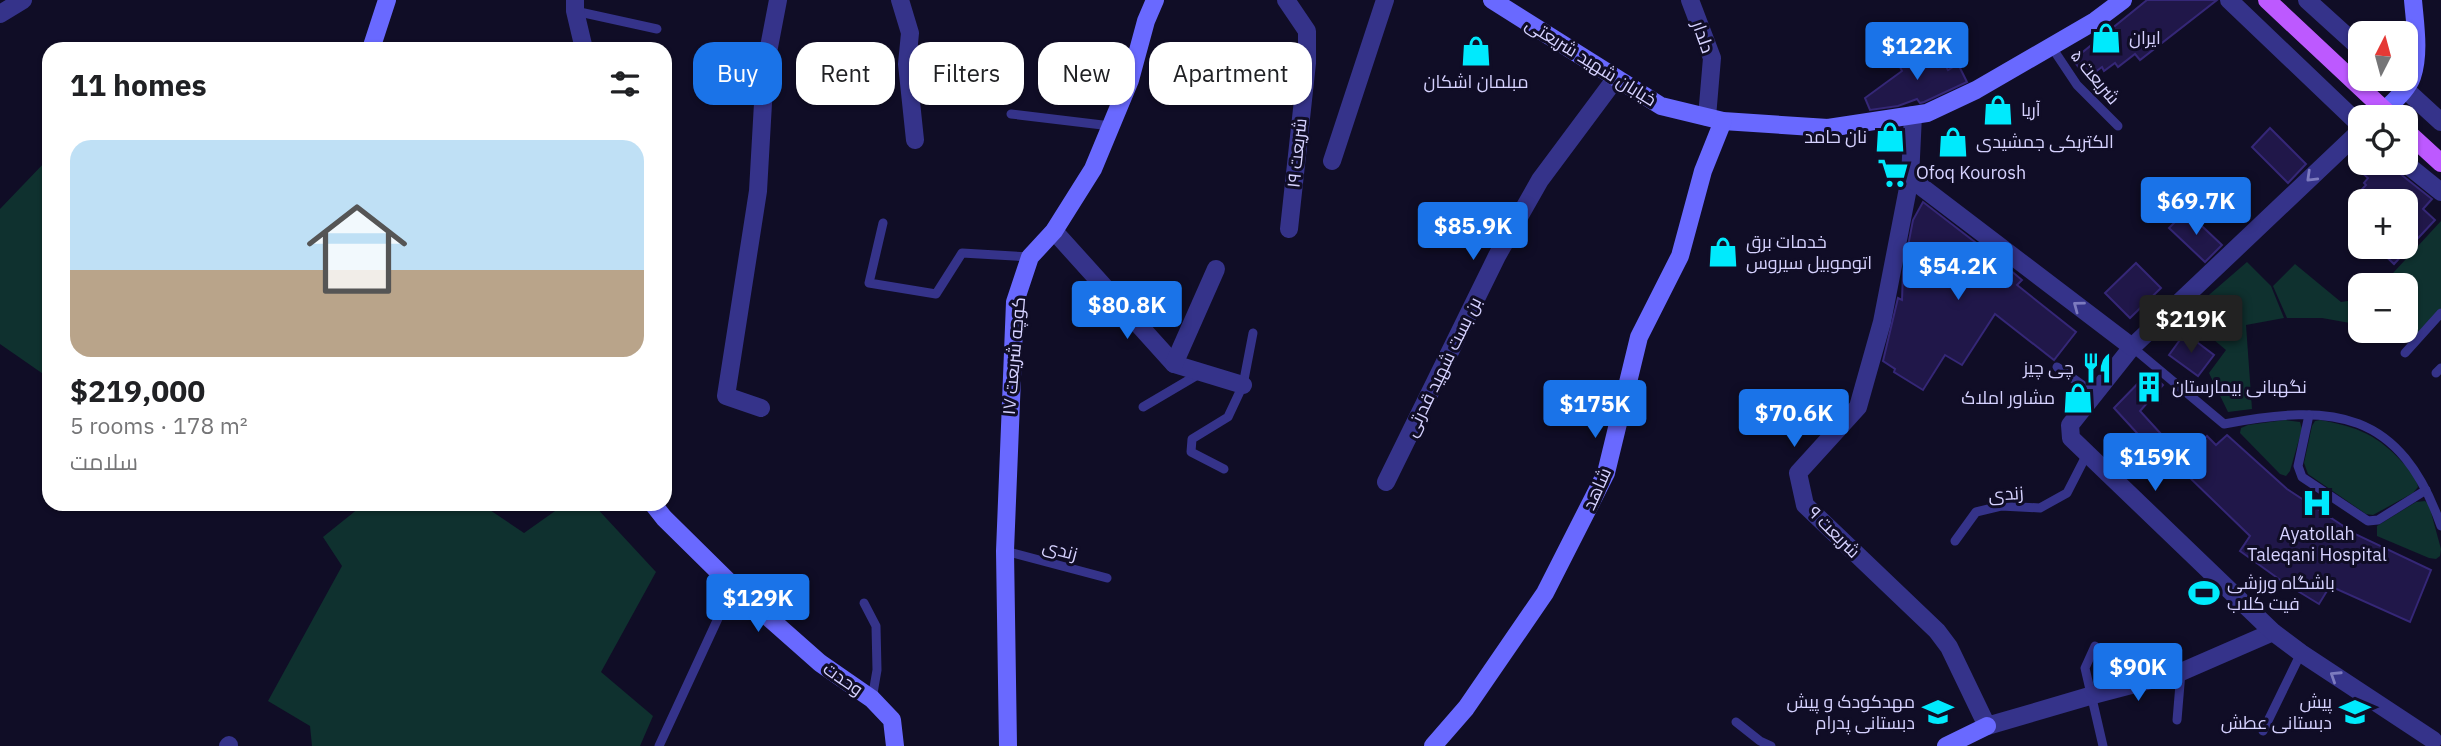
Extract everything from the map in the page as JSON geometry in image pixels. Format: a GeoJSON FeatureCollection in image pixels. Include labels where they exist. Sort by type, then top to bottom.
{"type":"FeatureCollection","features":[{"type":"Feature","properties":{"kind":"main road"},"geometry":{"type":"LineString","coordinates":[[2267,0],[2375,105]]}},
{"type":"Feature","properties":{"kind":"main road"},"geometry":{"type":"LineString","coordinates":[[2418,142],[2441,163]]}},
{"type":"Feature","properties":{"kind":"street"},"geometry":{"type":"LineString","coordinates":[[0,14],[23,0]]}},
{"type":"Feature","properties":{"kind":"street"},"geometry":{"type":"LineString","coordinates":[[374,42],[387,0]]}},
{"type":"Feature","properties":{"kind":"street"},"geometry":{"type":"LineString","coordinates":[[761,408],[726,396],[758,191],[765,68],[778,0]]}},
{"type":"Feature","properties":{"kind":"street"},"geometry":{"type":"LineString","coordinates":[[901,0],[910,33],[907,64],[915,140]]}},
{"type":"Feature","properties":{"kind":"street","name":"کوچه شریعت ۱۷"},"geometry":{"type":"LineString","coordinates":[[1008,746],[1005,551],[1015,302],[1030,257],[1055,231],[1093,169],[1130,80],[1146,21],[1155,0]]}},
{"type":"Feature","properties":{"kind":"street","name":"شریعت ۱۹"},"geometry":{"type":"LineString","coordinates":[[1286,0],[1307,31],[1307,63],[1289,229]]}},
{"type":"Feature","properties":{"kind":"street"},"geometry":{"type":"LineString","coordinates":[[1332,161],[1385,0]]}},
{"type":"Feature","properties":{"kind":"street","name":"خیابان شهید شریعتی"},"geometry":{"type":"LineString","coordinates":[[1492,0],[1661,106],[1715,119],[1828,128],[1927,113],[1976,90],[2095,21],[2123,0]]}},
{"type":"Feature","properties":{"kind":"street","name":"دلدار"},"geometry":{"type":"LineString","coordinates":[[1690,0],[1712,58],[1715,119]]}},
{"type":"Feature","properties":{"kind":"street"},"geometry":{"type":"LineString","coordinates":[[2229,0],[2348,115]]}},
{"type":"Feature","properties":{"kind":"street"},"geometry":{"type":"LineString","coordinates":[[2307,0],[2348,37]]}},
{"type":"Feature","properties":{"kind":"street"},"geometry":{"type":"LineString","coordinates":[[2413,0],[2415,21]]}},
{"type":"Feature","properties":{"kind":"street"},"geometry":{"type":"LineString","coordinates":[[575,5],[583,42]]}},
{"type":"Feature","properties":{"kind":"street","name":"بن بست شهید قدرتی"},"geometry":{"type":"LineString","coordinates":[[1386,482],[1497,256],[1540,180],[1616,78]]}},
{"type":"Feature","properties":{"kind":"street"},"geometry":{"type":"LineString","coordinates":[[2407,91],[2441,122]]}},
{"type":"Feature","properties":{"kind":"street","name":"شریعت ۹"},"geometry":{"type":"LineString","coordinates":[[1913,115],[1910,178],[1882,322],[1858,407],[1798,473],[1805,505],[1937,631],[1949,647],[1986,726]]}},
{"type":"Feature","properties":{"kind":"street","name":"شاهد"},"geometry":{"type":"LineString","coordinates":[[1433,746],[1465,708],[1545,593],[1606,473],[1639,337],[1680,256],[1715,119]]}},
{"type":"Feature","properties":{"kind":"street"},"geometry":{"type":"LineString","coordinates":[[2348,140],[2132,347],[2070,425],[2071,438],[2273,632],[2301,653],[2434,738]]}},
{"type":"Feature","properties":{"kind":"street"},"geometry":{"type":"LineString","coordinates":[[2418,173],[2441,192]]}},
{"type":"Feature","properties":{"kind":"street"},"geometry":{"type":"LineString","coordinates":[[1910,178],[2052,280],[2132,347]]}},
{"type":"Feature","properties":{"kind":"street"},"geometry":{"type":"LineString","coordinates":[[1055,231],[1174,364],[1243,385]]}},
{"type":"Feature","properties":{"kind":"street"},"geometry":{"type":"LineString","coordinates":[[1174,364],[1216,269]]}},
{"type":"Feature","properties":{"kind":"street","name":"وحدت"},"geometry":{"type":"LineString","coordinates":[[658,511],[733,586],[820,663],[872,699],[892,720],[895,746]]}},
{"type":"Feature","properties":{"kind":"street"},"geometry":{"type":"LineString","coordinates":[[1945,746],[1986,726],[2181,672],[2273,632]]}},
{"type":"Feature","properties":{"kind":"lane"},"geometry":{"type":"LineString","coordinates":[[575,5],[657,29]]}},
{"type":"Feature","properties":{"kind":"lane","name":"شریعت ۵"},"geometry":{"type":"LineString","coordinates":[[2050,46],[2077,85],[2118,126]]}},
{"type":"Feature","properties":{"kind":"lane"},"geometry":{"type":"LineString","coordinates":[[1011,114],[1111,126]]}},
{"type":"Feature","properties":{"kind":"lane"},"geometry":{"type":"LineString","coordinates":[[883,223],[869,284],[936,294],[962,253],[1030,257]]}},
{"type":"Feature","properties":{"kind":"lane"},"geometry":{"type":"LineString","coordinates":[[2405,353],[2441,313]]}},
{"type":"Feature","properties":{"kind":"lane"},"geometry":{"type":"LineString","coordinates":[[1224,469],[1191,452],[1192,439],[1228,417],[1243,385],[1253,333]]}},
{"type":"Feature","properties":{"kind":"lane"},"geometry":{"type":"LineString","coordinates":[[2132,347],[2224,424],[2283,415],[2309,415],[2353,421],[2378,433],[2405,457],[2417,472],[2441,526]]}},
{"type":"Feature","properties":{"kind":"lane"},"geometry":{"type":"LineString","coordinates":[[2057,367],[2095,394]]}},
{"type":"Feature","properties":{"kind":"lane"},"geometry":{"type":"LineString","coordinates":[[1143,407],[1203,371]]}},
{"type":"Feature","properties":{"kind":"lane"},"geometry":{"type":"LineString","coordinates":[[2309,415],[2298,466],[2302,477],[2368,521],[2378,520],[2426,490]]}},
{"type":"Feature","properties":{"kind":"lane","name":"زندی"},"geometry":{"type":"LineString","coordinates":[[1955,541],[1976,512],[2001,506],[2040,508],[2067,493],[2087,454]]}},
{"type":"Feature","properties":{"kind":"lane","name":"زندی"},"geometry":{"type":"LineString","coordinates":[[1005,551],[1107,578]]}},
{"type":"Feature","properties":{"kind":"lane"},"geometry":{"type":"LineString","coordinates":[[659,746],[733,586]]}},
{"type":"Feature","properties":{"kind":"lane"},"geometry":{"type":"LineString","coordinates":[[864,603],[876,626],[877,670],[872,699]]}},
{"type":"Feature","properties":{"kind":"lane"},"geometry":{"type":"LineString","coordinates":[[2095,646],[2085,668],[2102,746]]}},
{"type":"Feature","properties":{"kind":"lane"},"geometry":{"type":"LineString","coordinates":[[2263,731],[2301,653]]}},
{"type":"Feature","properties":{"kind":"lane"},"geometry":{"type":"LineString","coordinates":[[2177,720],[2181,672]]}},
{"type":"Feature","properties":{"kind":"lane"},"geometry":{"type":"LineString","coordinates":[[1736,722],[1760,741],[1772,746]]}},
{"type":"Feature","properties":{"kind":"green space"},"geometry":{"type":"Polygon","coordinates":[[[42,165],[42,373],[0,344],[0,209],[42,165]]]}},
{"type":"Feature","properties":{"kind":"green space"},"geometry":{"type":"Polygon","coordinates":[[[2441,221],[2441,308],[2418,334],[2418,273],[2393,273],[2406,259],[2418,259],[2418,246],[2441,221]]]}},
{"type":"Feature","properties":{"kind":"green space"},"geometry":{"type":"Polygon","coordinates":[[[2247,262],[2271,286],[2284,318],[2246,325],[2252,409],[2228,412],[2209,373],[2226,350],[2188,318],[2195,307],[2247,262]]]}},
{"type":"Feature","properties":{"kind":"green space"},"geometry":{"type":"Polygon","coordinates":[[[2295,264],[2341,302],[2348,301],[2348,323],[2322,318],[2287,318],[2273,286],[2295,264]]]}},
{"type":"Feature","properties":{"kind":"green space"},"geometry":{"type":"Polygon","coordinates":[[[2285,420],[2300,422],[2302,429],[2290,471],[2286,476],[2280,474],[2240,433],[2241,428],[2248,425],[2285,420]]]}},
{"type":"Feature","properties":{"kind":"green space"},"geometry":{"type":"Polygon","coordinates":[[[2315,421],[2356,429],[2376,439],[2409,469],[2418,487],[2413,493],[2373,515],[2366,514],[2308,474],[2304,463],[2312,426],[2315,421]]]}},
{"type":"Feature","properties":{"kind":"green space"},"geometry":{"type":"Polygon","coordinates":[[[2425,501],[2429,505],[2441,549],[2440,556],[2436,559],[2377,536],[2377,526],[2416,502],[2425,501]]]}},
{"type":"Feature","properties":{"kind":"green space"},"geometry":{"type":"Polygon","coordinates":[[[355,511],[491,511],[524,533],[555,511],[599,511],[656,572],[601,672],[653,716],[640,746],[312,746],[310,726],[268,701],[342,566],[323,537],[355,511]]]}},
{"type":"Feature","properties":{"kind":"building"},"geometry":{"type":"Polygon","coordinates":[[[2147,0],[2217,0],[2140,60],[2135,54],[2118,67],[2115,63],[2104,71],[2102,67],[2087,78],[2073,60],[2147,0]]]}},
{"type":"Feature","properties":{"kind":"building"},"geometry":{"type":"Polygon","coordinates":[[[1935,46],[1948,70],[1958,64],[1967,82],[1924,102],[1920,103],[1917,99],[1898,106],[1870,110],[1865,98],[1902,71],[1899,65],[1935,46]]]}},
{"type":"Feature","properties":{"kind":"building"},"geometry":{"type":"Polygon","coordinates":[[[2270,128],[2306,164],[2288,183],[2252,147],[2270,128]]]}},
{"type":"Feature","properties":{"kind":"building"},"geometry":{"type":"Polygon","coordinates":[[[2365,175],[2402,175],[2432,199],[2423,209],[2435,220],[2418,238],[2418,189],[2362,189],[2368,178],[2365,175]]]}},
{"type":"Feature","properties":{"kind":"building"},"geometry":{"type":"Polygon","coordinates":[[[1923,202],[2022,280],[2017,285],[2076,332],[2054,360],[1995,314],[1962,365],[1945,355],[1923,390],[1894,372],[1895,369],[1883,361],[1898,298],[1902,300],[1903,272],[1913,220],[1923,202]]]}},
{"type":"Feature","properties":{"kind":"building"},"geometry":{"type":"Polygon","coordinates":[[[2186,211],[2222,245],[2205,262],[2169,228],[2186,211]]]}},
{"type":"Feature","properties":{"kind":"building"},"geometry":{"type":"Polygon","coordinates":[[[2136,263],[2161,288],[2130,318],[2105,293],[2136,263]]]}},
{"type":"Feature","properties":{"kind":"building"},"geometry":{"type":"Polygon","coordinates":[[[2185,333],[2214,355],[2198,376],[2169,355],[2185,333]]]}},
{"type":"Feature","properties":{"kind":"building"},"geometry":{"type":"Polygon","coordinates":[[[2149,372],[2163,385],[2140,411],[2172,446],[2159,457],[2114,408],[2149,372]]]}},
{"type":"Feature","properties":{"kind":"building"},"geometry":{"type":"Polygon","coordinates":[[[2227,435],[2287,489],[2357,535],[2431,570],[2410,622],[2330,586],[2319,604],[2240,551],[2250,536],[2187,475],[2199,463],[2189,454],[2207,436],[2216,445],[2227,435]]]}},
{"type":"Feature","properties":{"kind":"place","name":"ایران"},"geometry":{"type":"Point","coordinates":[2106,38]}},
{"type":"Feature","properties":{"kind":"place","name":"مبلمان اشکان"},"geometry":{"type":"Point","coordinates":[1476,51]}},
{"type":"Feature","properties":{"kind":"place","name":"آریا"},"geometry":{"type":"Point","coordinates":[1998,110]}},
{"type":"Feature","properties":{"kind":"place","name":"نان حامد"},"geometry":{"type":"Point","coordinates":[1890,137]}},
{"type":"Feature","properties":{"kind":"place","name":"الکتریکی جمشیدی"},"geometry":{"type":"Point","coordinates":[1953,142]}},
{"type":"Feature","properties":{"kind":"place","name":"Ofoq Kourosh"},"geometry":{"type":"Point","coordinates":[1893,173]}},
{"type":"Feature","properties":{"kind":"place","name":"خدمات برق اتوموبیل سیروس"},"geometry":{"type":"Point","coordinates":[1723,252]}},
{"type":"Feature","properties":{"kind":"place","name":"چی چیز"},"geometry":{"type":"Point","coordinates":[2097,368]}},
{"type":"Feature","properties":{"kind":"place","name":"نگهبانی بیمارستان"},"geometry":{"type":"Point","coordinates":[2149,387]}},
{"type":"Feature","properties":{"kind":"place","name":"مشاور املاک"},"geometry":{"type":"Point","coordinates":[2078,398]}},
{"type":"Feature","properties":{"kind":"place","name":"Ayatollah Taleqani Hospital"},"geometry":{"type":"Point","coordinates":[2317,503]}},
{"type":"Feature","properties":{"kind":"place","name":"باشگاه ورزشی فیت کلاب"},"geometry":{"type":"Point","coordinates":[2204,593]}},
{"type":"Feature","properties":{"kind":"place","name":"مهدکودک و پیش دبستانی پدرام"},"geometry":{"type":"Point","coordinates":[1938,712]}},
{"type":"Feature","properties":{"kind":"place","name":"پیش دبستانی عطش"},"geometry":{"type":"Point","coordinates":[2355,712]}}]}
